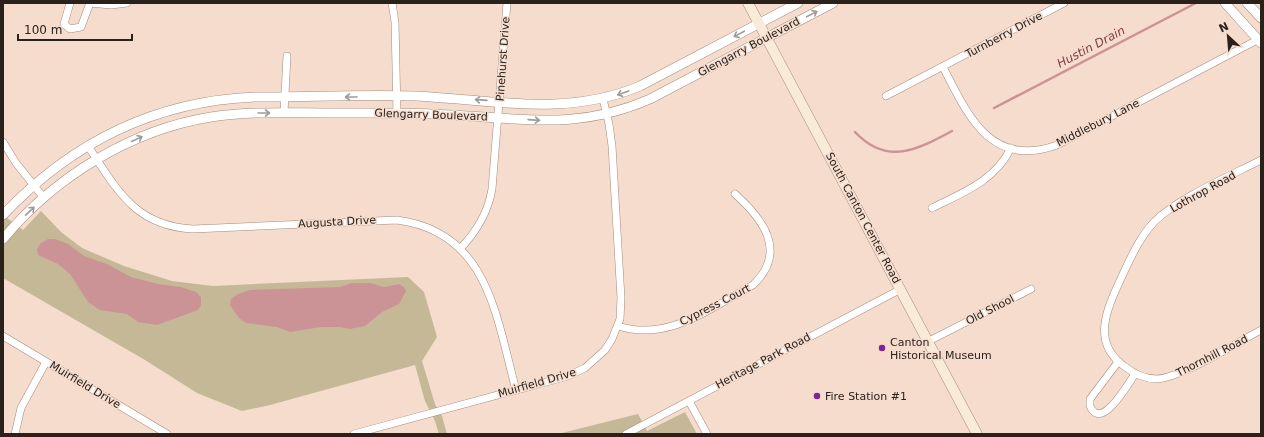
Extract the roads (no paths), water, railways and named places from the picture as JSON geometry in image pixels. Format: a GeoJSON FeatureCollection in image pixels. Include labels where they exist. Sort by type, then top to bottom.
{"type":"FeatureCollection","features":[{"type":"Feature","properties":{"kind":"main road","name":"South Canton Center Road"},"geometry":{"type":"LineString","coordinates":[[748,3],[977,434]]}},
{"type":"Feature","properties":{"kind":"street"},"geometry":{"type":"LineString","coordinates":[[70,3],[64,24],[70,29],[81,27],[90,3],[111,5],[127,3]]}},
{"type":"Feature","properties":{"kind":"street"},"geometry":{"type":"LineString","coordinates":[[392,3],[395,22],[397,113]]}},
{"type":"Feature","properties":{"kind":"street","name":"Pinehurst Drive"},"geometry":{"type":"LineString","coordinates":[[460,249],[479,226],[490,204],[500,101],[507,3]]}},
{"type":"Feature","properties":{"kind":"street","name":"Glengarry Boulevard"},"geometry":{"type":"LineString","coordinates":[[3,214],[34,185],[88,146],[137,121],[189,104],[231,98],[284,97],[396,96],[554,105],[603,99],[628,91],[657,77],[798,3]]}},
{"type":"Feature","properties":{"kind":"street","name":"Glengarry Boulevard"},"geometry":{"type":"LineString","coordinates":[[3,239],[44,198],[71,177],[97,160],[144,136],[192,120],[230,115],[284,113],[397,113],[559,121],[581,120],[634,106],[833,3]]}},
{"type":"Feature","properties":{"kind":"street","name":"Turnberry Drive"},"geometry":{"type":"LineString","coordinates":[[886,96],[1064,3]]}},
{"type":"Feature","properties":{"kind":"street"},"geometry":{"type":"LineString","coordinates":[[1225,3],[1260,40]]}},
{"type":"Feature","properties":{"kind":"street"},"geometry":{"type":"LineString","coordinates":[[1247,3],[1261,18]]}},
{"type":"Feature","properties":{"kind":"street","name":"Middlebury Lane"},"geometry":{"type":"LineString","coordinates":[[943,67],[972,121],[988,138],[1011,148],[1036,151],[1057,145],[1260,40]]}},
{"type":"Feature","properties":{"kind":"street"},"geometry":{"type":"LineString","coordinates":[[284,113],[287,56]]}},
{"type":"Feature","properties":{"kind":"street"},"geometry":{"type":"LineString","coordinates":[[657,77],[665,91]]}},
{"type":"Feature","properties":{"kind":"street","name":"Muirfield Drive"},"geometry":{"type":"LineString","coordinates":[[354,434],[568,376],[585,368],[605,350],[618,326],[621,298],[612,146],[603,99]]}},
{"type":"Feature","properties":{"kind":"street"},"geometry":{"type":"LineString","coordinates":[[189,104],[192,120]]}},
{"type":"Feature","properties":{"kind":"street"},"geometry":{"type":"LineString","coordinates":[[3,142],[44,198]]}},
{"type":"Feature","properties":{"kind":"street","name":"Augusta Drive"},"geometry":{"type":"LineString","coordinates":[[88,146],[118,192],[130,205],[149,218],[170,226],[193,229],[397,220],[432,230],[460,249],[475,266],[488,289],[516,390]]}},
{"type":"Feature","properties":{"kind":"street"},"geometry":{"type":"LineString","coordinates":[[932,208],[982,182],[990,176],[1002,164],[1011,148]]}},
{"type":"Feature","properties":{"kind":"street","name":"Lothrop Road"},"geometry":{"type":"LineString","coordinates":[[1118,362],[1108,346],[1104,329],[1105,317],[1115,292],[1141,238],[1161,215],[1177,204],[1261,160]]}},
{"type":"Feature","properties":{"kind":"street","name":"Cypress Court"},"geometry":{"type":"LineString","coordinates":[[618,326],[642,331],[669,328],[747,289],[760,279],[770,260],[769,239],[760,220],[751,209],[734,194]]}},
{"type":"Feature","properties":{"kind":"street","name":"Heritage Park Road"},"geometry":{"type":"LineString","coordinates":[[626,434],[901,289]]}},
{"type":"Feature","properties":{"kind":"street","name":"Old Shool"},"geometry":{"type":"LineString","coordinates":[[929,342],[1031,290]]}},
{"type":"Feature","properties":{"kind":"street","name":"Thornhill Road"},"geometry":{"type":"LineString","coordinates":[[1118,362],[1135,374],[1156,379],[1178,374],[1261,330]]}},
{"type":"Feature","properties":{"kind":"street","name":"Muirfield Drive"},"geometry":{"type":"LineString","coordinates":[[3,336],[167,434]]}},
{"type":"Feature","properties":{"kind":"street"},"geometry":{"type":"LineString","coordinates":[[15,434],[21,408],[46,362]]}},
{"type":"Feature","properties":{"kind":"street"},"geometry":{"type":"LineString","coordinates":[[1118,362],[1090,399],[1090,406],[1094,413],[1100,414],[1108,412],[1135,374]]}},
{"type":"Feature","properties":{"kind":"street"},"geometry":{"type":"LineString","coordinates":[[688,401],[706,434]]}},
{"type":"Feature","properties":{"kind":"waterway","name":"Hustin Drain"},"geometry":{"type":"LineString","coordinates":[[994,108],[1196,3]]}},
{"type":"Feature","properties":{"kind":"waterway","name":"Hustin Drain"},"geometry":{"type":"LineString","coordinates":[[855,132],[867,142],[879,149],[891,152],[914,149],[952,131]]}},
{"type":"Feature","properties":{"kind":"place","name":"Canton Historical Museum"},"geometry":{"type":"Point","coordinates":[882,348]}},
{"type":"Feature","properties":{"kind":"place","name":"Fire Station #1"},"geometry":{"type":"Point","coordinates":[817,396]}}]}
